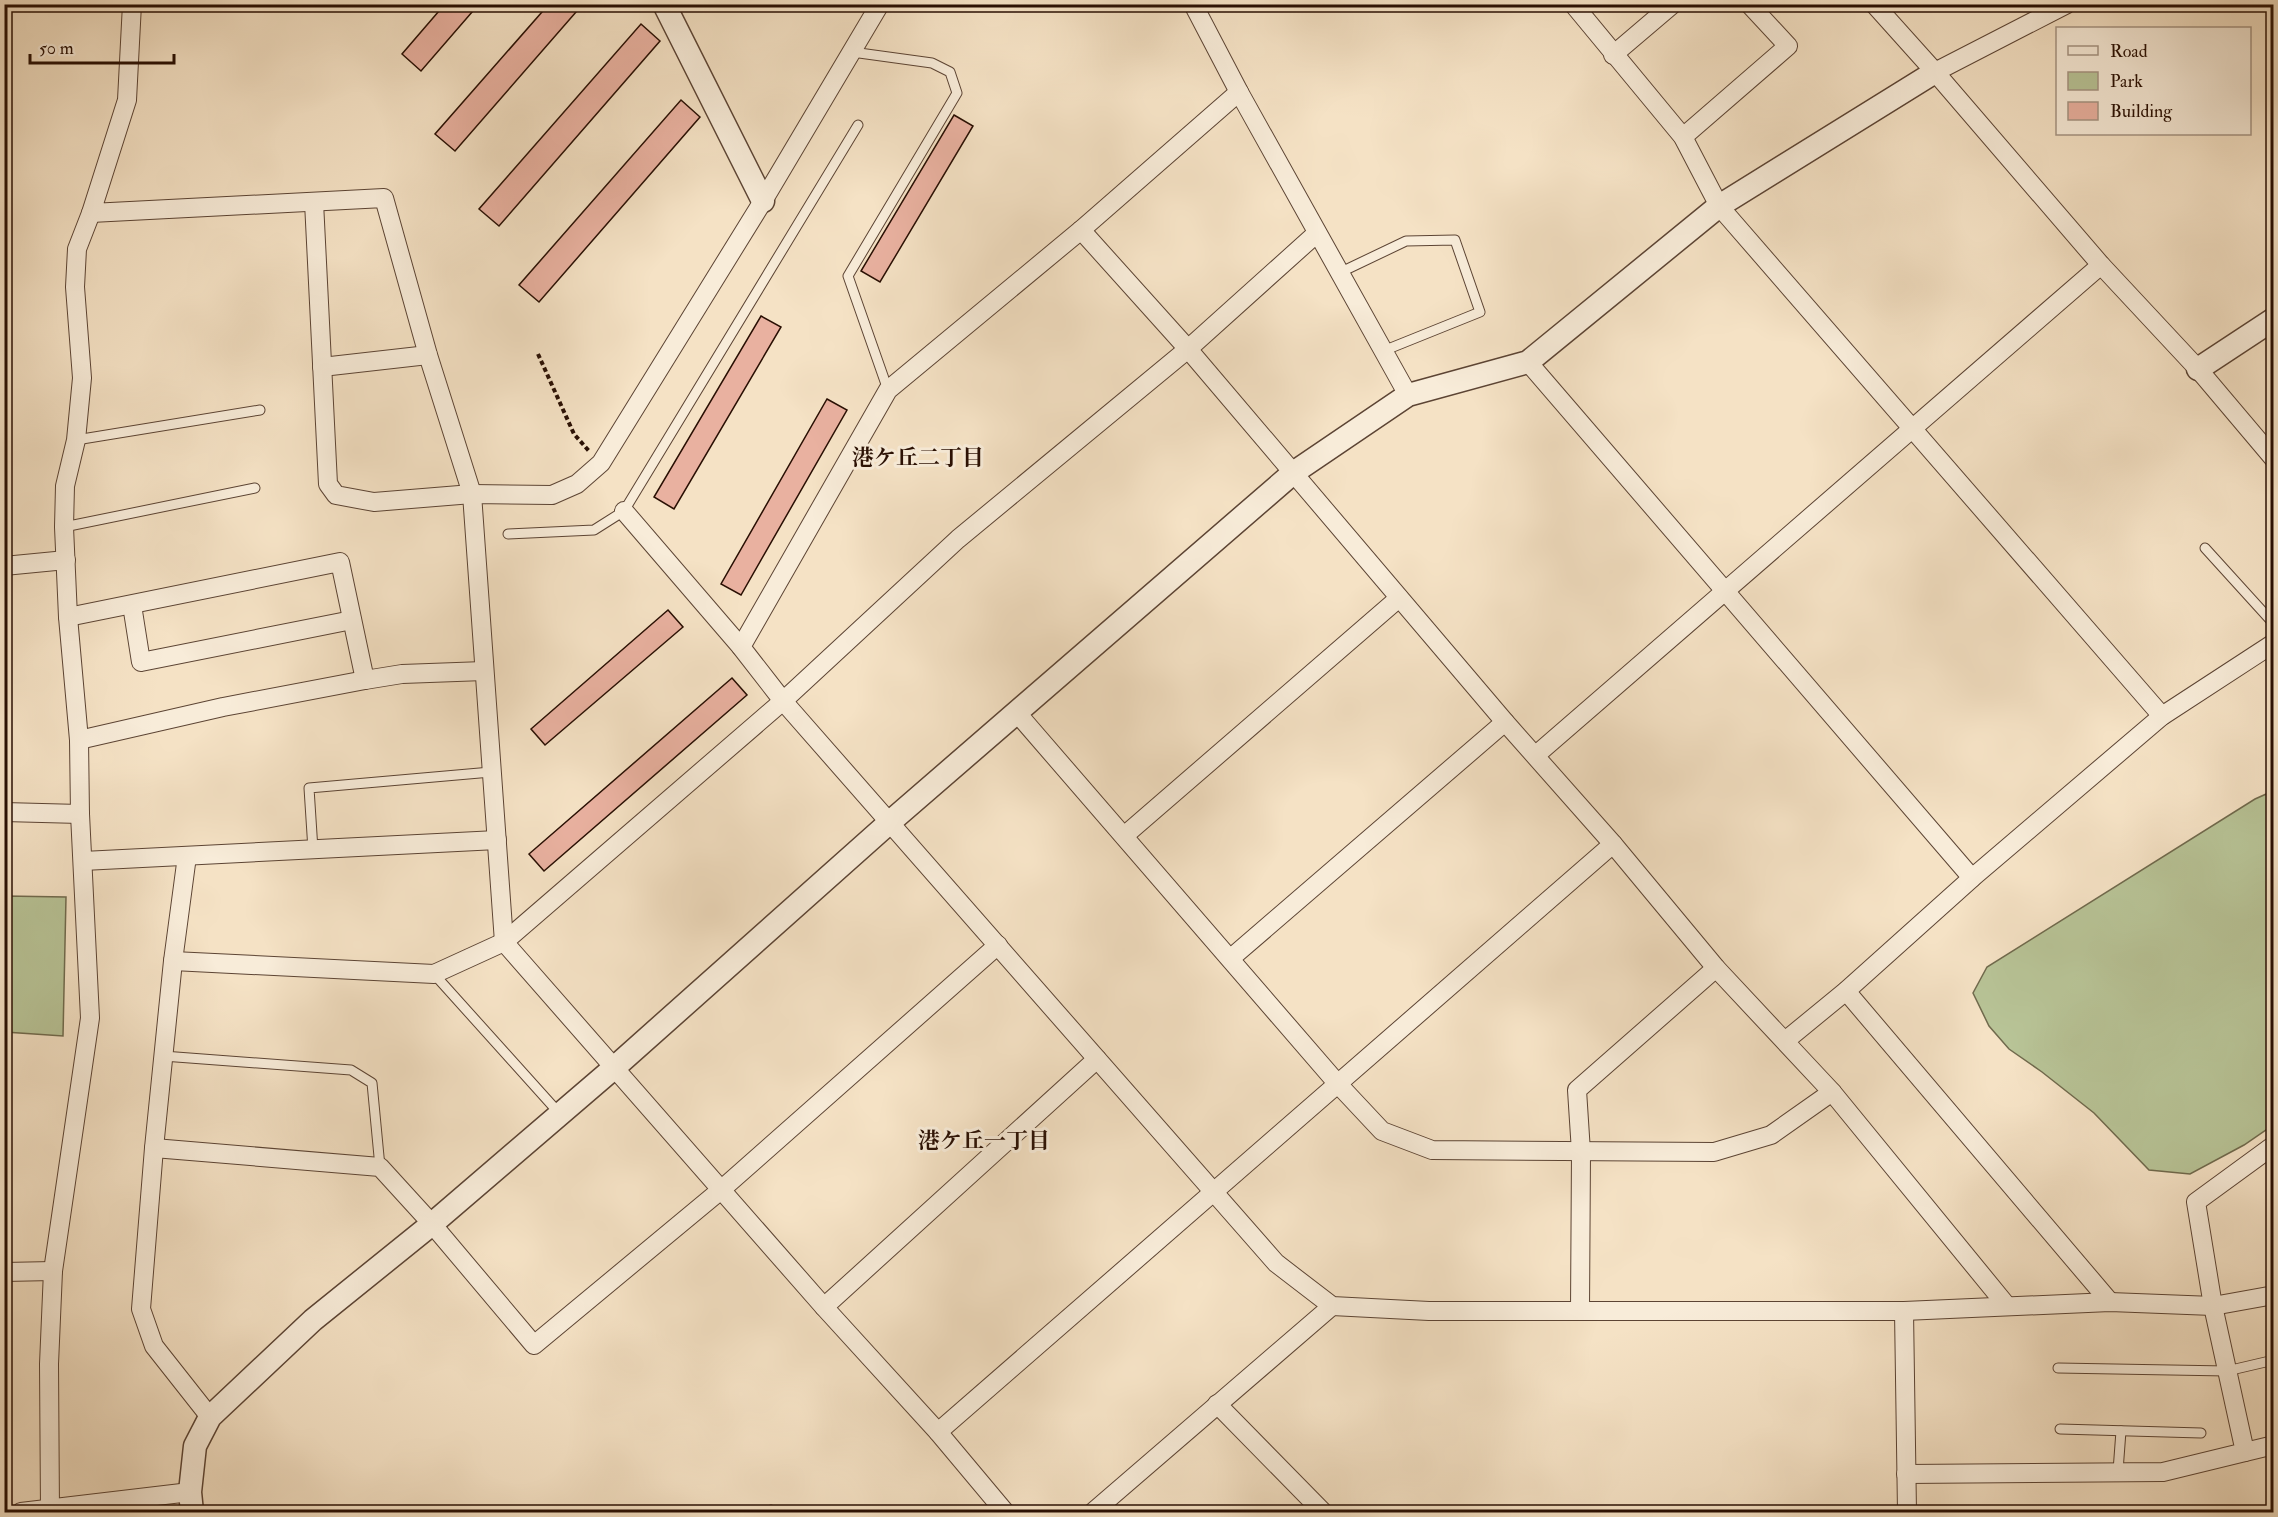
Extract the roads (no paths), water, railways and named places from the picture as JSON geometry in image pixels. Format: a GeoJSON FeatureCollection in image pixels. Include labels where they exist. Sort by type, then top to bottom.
{"type":"FeatureCollection","features":[{"type":"Feature","properties":{"kind":"street"},"geometry":{"type":"LineString","coordinates":[[49,1511],[49,1364],[54,1271],[90,1018],[80,814],[79,740],[68,616],[64,527],[65,486],[76,440],[82,378],[75,287],[77,249],[91,213],[127,100],[132,4]]}},
{"type":"Feature","properties":{"kind":"street"},"geometry":{"type":"LineString","coordinates":[[664,4],[763,201]]}},
{"type":"Feature","properties":{"kind":"street"},"geometry":{"type":"LineString","coordinates":[[314,202],[328,484],[336,495],[374,502],[472,494],[552,495],[577,484],[601,463],[763,201],[880,4]]}},
{"type":"Feature","properties":{"kind":"street"},"geometry":{"type":"LineString","coordinates":[[1193,4],[1239,92],[1408,395]]}},
{"type":"Feature","properties":{"kind":"street"},"geometry":{"type":"LineString","coordinates":[[1613,55],[1673,4]]}},
{"type":"Feature","properties":{"kind":"street"},"geometry":{"type":"LineString","coordinates":[[1683,137],[1788,46],[1749,4]]}},
{"type":"Feature","properties":{"kind":"street"},"geometry":{"type":"LineString","coordinates":[[1874,4],[2101,265],[2198,369],[2274,459]]}},
{"type":"Feature","properties":{"kind":"street"},"geometry":{"type":"LineString","coordinates":[[21,1512],[191,1502],[195,1446],[210,1417],[313,1320],[432,1224],[615,1067],[890,822],[1293,473],[1408,395],[1528,362],[1719,206],[1935,72],[2067,4]]}},
{"type":"Feature","properties":{"kind":"street"},"geometry":{"type":"LineString","coordinates":[[1572,5],[1683,137],[1719,206],[2162,716]]}},
{"type":"Feature","properties":{"kind":"street"},"geometry":{"type":"LineString","coordinates":[[741,647],[888,390],[1081,230],[1239,92]]}},
{"type":"Feature","properties":{"kind":"street"},"geometry":{"type":"LineString","coordinates":[[91,213],[384,198],[428,356],[472,494],[504,942],[824,1307],[938,1432],[1005,1512]]}},
{"type":"Feature","properties":{"kind":"street"},"geometry":{"type":"LineString","coordinates":[[1081,230],[1188,349],[1505,722],[1536,754],[1613,844],[1716,968],[1832,1092],[2007,1306]]}},
{"type":"Feature","properties":{"kind":"street"},"geometry":{"type":"LineString","coordinates":[[173,961],[434,975],[504,942],[783,701],[958,539],[1188,349],[1317,233]]}},
{"type":"Feature","properties":{"kind":"street"},"geometry":{"type":"LineString","coordinates":[[1536,754],[2101,265]]}},
{"type":"Feature","properties":{"kind":"street"},"geometry":{"type":"LineString","coordinates":[[2198,369],[2274,319]]}},
{"type":"Feature","properties":{"kind":"street"},"geometry":{"type":"LineString","coordinates":[[322,367],[428,356]]}},
{"type":"Feature","properties":{"kind":"street"},"geometry":{"type":"LineString","coordinates":[[1528,362],[1972,878]]}},
{"type":"Feature","properties":{"kind":"street"},"geometry":{"type":"LineString","coordinates":[[624,511],[741,647],[783,701],[1276,1263],[1332,1306],[1429,1311],[1904,1311],[2110,1302],[2213,1306],[2274,1295]]}},
{"type":"Feature","properties":{"kind":"street"},"geometry":{"type":"LineString","coordinates":[[4,566],[66,560]]}},
{"type":"Feature","properties":{"kind":"street"},"geometry":{"type":"LineString","coordinates":[[68,616],[340,562],[365,680]]}},
{"type":"Feature","properties":{"kind":"street"},"geometry":{"type":"LineString","coordinates":[[1124,836],[1399,597]]}},
{"type":"Feature","properties":{"kind":"street"},"geometry":{"type":"LineString","coordinates":[[132,605],[141,662],[352,620]]}},
{"type":"Feature","properties":{"kind":"street"},"geometry":{"type":"LineString","coordinates":[[1785,1041],[1846,991],[1972,878],[2162,716],[2274,643]]}},
{"type":"Feature","properties":{"kind":"street"},"geometry":{"type":"LineString","coordinates":[[79,740],[223,707],[365,680],[402,674],[484,671]]}},
{"type":"Feature","properties":{"kind":"street"},"geometry":{"type":"LineString","coordinates":[[1017,713],[1337,1083],[1382,1131],[1432,1150],[1714,1152],[1771,1136],[1832,1092]]}},
{"type":"Feature","properties":{"kind":"street"},"geometry":{"type":"LineString","coordinates":[[1231,958],[1505,722]]}},
{"type":"Feature","properties":{"kind":"street"},"geometry":{"type":"LineString","coordinates":[[4,812],[80,814]]}},
{"type":"Feature","properties":{"kind":"street"},"geometry":{"type":"LineString","coordinates":[[84,861],[497,840]]}},
{"type":"Feature","properties":{"kind":"street"},"geometry":{"type":"LineString","coordinates":[[938,1432],[1613,844]]}},
{"type":"Feature","properties":{"kind":"street"},"geometry":{"type":"LineString","coordinates":[[187,856],[173,961],[154,1148],[141,1309],[154,1346],[210,1417]]}},
{"type":"Feature","properties":{"kind":"street"},"geometry":{"type":"LineString","coordinates":[[154,1148],[380,1167],[432,1224],[534,1345],[722,1189],[998,945]]}},
{"type":"Feature","properties":{"kind":"street"},"geometry":{"type":"LineString","coordinates":[[1580,1310],[1581,1152],[1577,1090],[1716,968]]}},
{"type":"Feature","properties":{"kind":"street"},"geometry":{"type":"LineString","coordinates":[[1846,991],[2110,1302]]}},
{"type":"Feature","properties":{"kind":"street"},"geometry":{"type":"LineString","coordinates":[[824,1307],[1098,1059]]}},
{"type":"Feature","properties":{"kind":"street"},"geometry":{"type":"LineString","coordinates":[[2245,1452],[2213,1306],[2196,1202],[2274,1145]]}},
{"type":"Feature","properties":{"kind":"street"},"geometry":{"type":"LineString","coordinates":[[4,1272],[54,1271]]}},
{"type":"Feature","properties":{"kind":"street"},"geometry":{"type":"LineString","coordinates":[[1093,1512],[1332,1306]]}},
{"type":"Feature","properties":{"kind":"street"},"geometry":{"type":"LineString","coordinates":[[1904,1311],[1907,1512]]}},
{"type":"Feature","properties":{"kind":"street"},"geometry":{"type":"LineString","coordinates":[[1217,1404],[1323,1512]]}},
{"type":"Feature","properties":{"kind":"street"},"geometry":{"type":"LineString","coordinates":[[1906,1474],[2163,1472],[2274,1445]]}},
{"type":"Feature","properties":{"kind":"lane"},"geometry":{"type":"LineString","coordinates":[[852,52],[932,63],[950,72],[957,93],[848,276],[888,390]]}},
{"type":"Feature","properties":{"kind":"lane"},"geometry":{"type":"LineString","coordinates":[[507,534],[594,530],[624,511],[858,125]]}},
{"type":"Feature","properties":{"kind":"lane"},"geometry":{"type":"LineString","coordinates":[[1339,273],[1406,240],[1455,240],[1480,312],[1383,351]]}},
{"type":"Feature","properties":{"kind":"lane"},"geometry":{"type":"LineString","coordinates":[[76,440],[260,410]]}},
{"type":"Feature","properties":{"kind":"lane"},"geometry":{"type":"LineString","coordinates":[[64,527],[255,488]]}},
{"type":"Feature","properties":{"kind":"lane"},"geometry":{"type":"LineString","coordinates":[[2205,548],[2274,624]]}},
{"type":"Feature","properties":{"kind":"lane"},"geometry":{"type":"LineString","coordinates":[[313,850],[309,788],[491,772]]}},
{"type":"Feature","properties":{"kind":"lane"},"geometry":{"type":"LineString","coordinates":[[434,975],[559,1113]]}},
{"type":"Feature","properties":{"kind":"lane"},"geometry":{"type":"LineString","coordinates":[[164,1056],[351,1070],[372,1083],[380,1167]]}},
{"type":"Feature","properties":{"kind":"lane"},"geometry":{"type":"LineString","coordinates":[[2058,1368],[2228,1371],[2274,1360]]}},
{"type":"Feature","properties":{"kind":"lane"},"geometry":{"type":"LineString","coordinates":[[2060,1429],[2201,1433]]}},
{"type":"Feature","properties":{"kind":"lane"},"geometry":{"type":"LineString","coordinates":[[2118,1471],[2121,1431]]}},
{"type":"Feature","properties":{"kind":"district","name":"港ケ丘二丁目"},"geometry":{"type":"Point","coordinates":[918,457]}},
{"type":"Feature","properties":{"kind":"district","name":"港ケ丘一丁目"},"geometry":{"type":"Point","coordinates":[984,1140]}}]}
